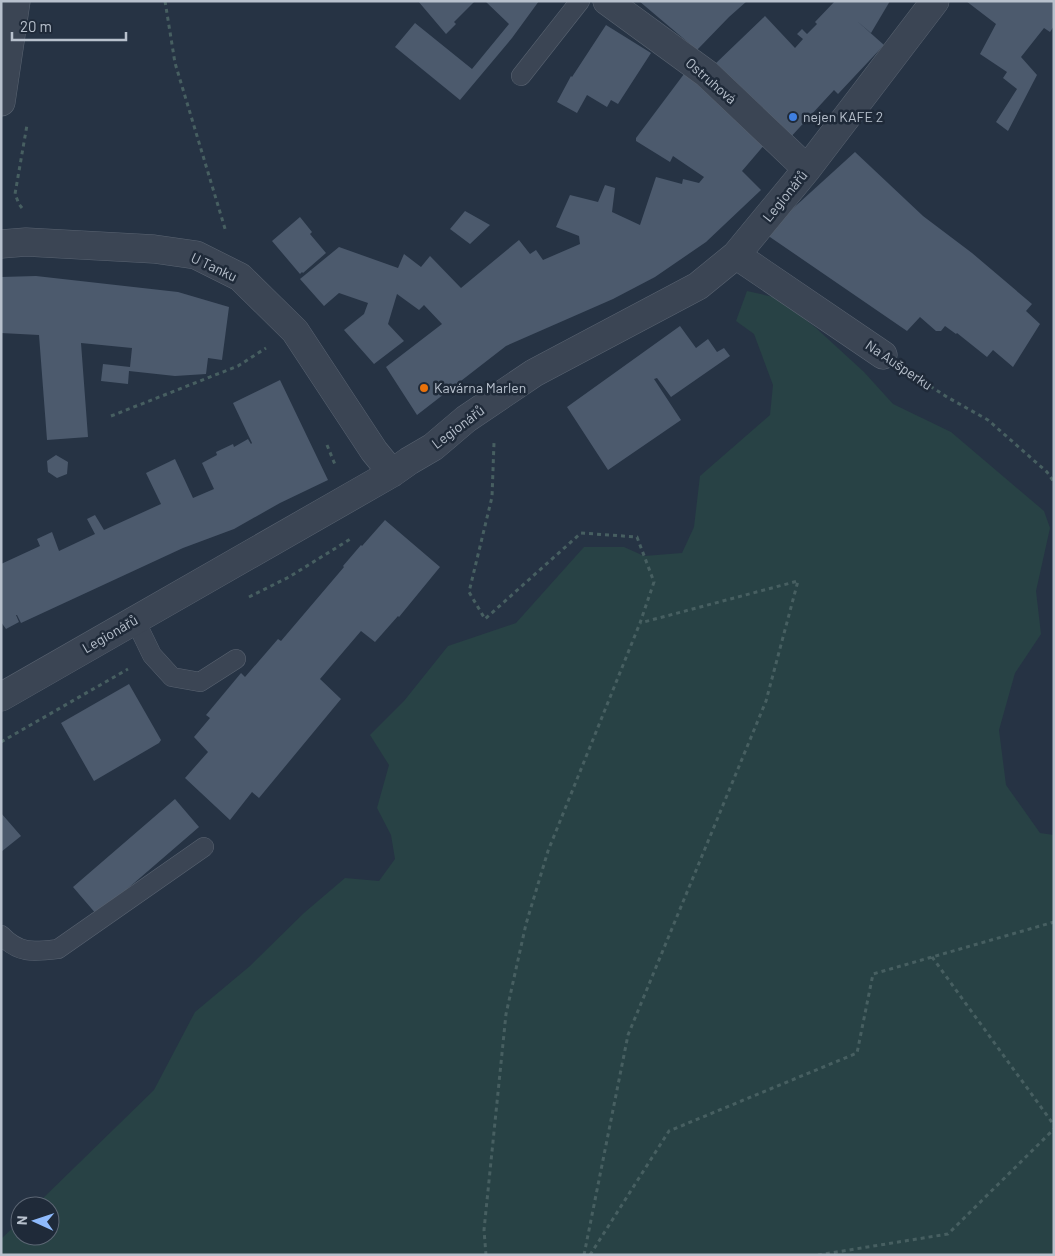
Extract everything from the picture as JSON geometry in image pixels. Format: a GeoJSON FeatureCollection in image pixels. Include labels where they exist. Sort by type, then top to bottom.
{"type":"FeatureCollection","features":[{"type":"Feature","properties":{"kind":"street"},"geometry":{"type":"LineString","coordinates":[[1,102],[16,1]]}},
{"type":"Feature","properties":{"kind":"street","name":"Ostruhová"},"geometry":{"type":"LineString","coordinates":[[607,1],[707,74],[807,169]]}},
{"type":"Feature","properties":{"kind":"street","name":"Legionářů"},"geometry":{"type":"LineString","coordinates":[[1,697],[392,473],[433,447],[466,419],[534,373],[698,286],[736,255],[807,169],[935,1]]}},
{"type":"Feature","properties":{"kind":"street","name":"U Tanku"},"geometry":{"type":"LineString","coordinates":[[1,244],[34,242],[154,249],[196,255],[240,277],[295,331],[374,451],[392,473]]}},
{"type":"Feature","properties":{"kind":"street","name":"Na Aušperku"},"geometry":{"type":"LineString","coordinates":[[736,255],[883,355]]}},
{"type":"Feature","properties":{"kind":"lane"},"geometry":{"type":"LineString","coordinates":[[521,76],[580,1]]}},
{"type":"Feature","properties":{"kind":"lane"},"geometry":{"type":"LineString","coordinates":[[135,620],[152,655],[172,677],[200,682],[236,659]]}},
{"type":"Feature","properties":{"kind":"lane"},"geometry":{"type":"LineString","coordinates":[[1,935],[11,945],[32,952],[58,949],[204,847]]}},
{"type":"Feature","properties":{"kind":"path"},"geometry":{"type":"LineString","coordinates":[[165,1],[175,63],[240,277]]}},
{"type":"Feature","properties":{"kind":"path"},"geometry":{"type":"LineString","coordinates":[[26,211],[18,204],[15,194],[27,125]]}},
{"type":"Feature","properties":{"kind":"path"},"geometry":{"type":"LineString","coordinates":[[112,416],[238,366],[268,347],[263,340]]}},
{"type":"Feature","properties":{"kind":"path","name":"Na Aušperku"},"geometry":{"type":"LineString","coordinates":[[883,355],[947,397],[988,420],[1047,472],[1054,482]]}},
{"type":"Feature","properties":{"kind":"path"},"geometry":{"type":"LineString","coordinates":[[324,438],[339,472]]}},
{"type":"Feature","properties":{"kind":"path"},"geometry":{"type":"LineString","coordinates":[[486,1255],[484,1230],[506,1014],[526,924],[548,851],[640,623],[654,582],[637,537],[581,532],[486,620],[469,592],[492,497],[494,443]]}},
{"type":"Feature","properties":{"kind":"path"},"geometry":{"type":"LineString","coordinates":[[584,1255],[628,1035],[766,701],[798,581],[640,623]]}},
{"type":"Feature","properties":{"kind":"path"},"geometry":{"type":"LineString","coordinates":[[590,1255],[669,1130],[858,1052],[873,974],[1054,922]]}},
{"type":"Feature","properties":{"kind":"path"},"geometry":{"type":"LineString","coordinates":[[818,1255],[948,1234],[1054,1127],[932,957]]}},
{"type":"Feature","properties":{"kind":"green space"},"geometry":{"type":"Polygon","coordinates":[[[747,291],[778,298],[816,328],[864,372],[893,404],[951,432],[1044,511],[1050,528],[1036,591],[1041,634],[1015,673],[999,730],[1006,785],[1040,833],[1054,835],[1054,1255],[1,1255],[1,1239],[10,1230],[10,1246],[60,1246],[60,1196],[45,1196],[154,1090],[195,1012],[250,966],[304,913],[345,878],[379,881],[395,859],[391,835],[377,808],[389,765],[370,735],[404,701],[448,646],[516,623],[584,547],[624,547],[644,556],[682,553],[694,527],[700,476],[770,415],[773,385],[754,334],[736,321],[747,291]]]}},
{"type":"Feature","properties":{"kind":"building"},"geometry":{"type":"Polygon","coordinates":[[[418,1],[475,1],[454,22],[456,24],[446,34],[418,1]]]}},
{"type":"Feature","properties":{"kind":"building"},"geometry":{"type":"Polygon","coordinates":[[[485,1],[539,1],[512,38],[460,100],[395,47],[415,23],[472,69],[509,24],[485,1]]]}},
{"type":"Feature","properties":{"kind":"building"},"geometry":{"type":"Polygon","coordinates":[[[639,1],[747,1],[697,50],[639,1]]]}},
{"type":"Feature","properties":{"kind":"building"},"geometry":{"type":"Polygon","coordinates":[[[835,1],[890,1],[871,33],[857,21],[884,45],[838,94],[834,90],[788,140],[714,65],[765,16],[795,48],[803,39],[797,34],[802,29],[807,34],[817,24],[815,22],[835,1]]]}},
{"type":"Feature","properties":{"kind":"building"},"geometry":{"type":"Polygon","coordinates":[[[966,1],[1054,1],[1054,26],[1050,32],[1044,28],[1021,57],[1037,75],[1008,131],[996,122],[1017,89],[1003,78],[1007,72],[980,54],[996,24],[966,1]]]}},
{"type":"Feature","properties":{"kind":"building"},"geometry":{"type":"Polygon","coordinates":[[[606,25],[651,53],[618,104],[611,100],[607,107],[587,95],[577,113],[557,102],[571,76],[606,25]]]}},
{"type":"Feature","properties":{"kind":"building"},"geometry":{"type":"Polygon","coordinates":[[[684,74],[717,99],[765,144],[742,171],[761,190],[706,242],[655,277],[613,299],[506,346],[417,415],[386,367],[442,324],[424,305],[419,310],[397,294],[388,324],[404,341],[374,364],[344,330],[364,314],[368,303],[339,293],[324,306],[300,279],[339,247],[398,268],[404,254],[421,267],[430,256],[461,288],[519,240],[530,254],[536,250],[543,260],[580,244],[579,236],[556,227],[570,195],[598,202],[605,185],[615,188],[612,212],[640,225],[656,177],[682,184],[683,179],[699,183],[704,177],[673,156],[670,162],[636,141],[636,138],[684,74]]]}},
{"type":"Feature","properties":{"kind":"building"},"geometry":{"type":"Polygon","coordinates":[[[855,152],[923,216],[972,253],[1032,304],[1026,311],[1040,324],[1013,367],[993,350],[987,357],[957,333],[945,326],[941,331],[936,331],[920,317],[907,331],[767,235],[767,232],[855,152]]]}},
{"type":"Feature","properties":{"kind":"building"},"geometry":{"type":"Polygon","coordinates":[[[465,211],[490,225],[470,244],[450,229],[465,211]]]}},
{"type":"Feature","properties":{"kind":"building"},"geometry":{"type":"Polygon","coordinates":[[[300,217],[312,232],[310,234],[326,253],[300,274],[272,241],[300,217]]]}},
{"type":"Feature","properties":{"kind":"building"},"geometry":{"type":"Polygon","coordinates":[[[36,276],[178,292],[229,307],[222,360],[208,358],[206,374],[175,376],[129,371],[128,384],[101,381],[103,364],[130,367],[132,348],[81,343],[88,437],[47,440],[39,335],[1,333],[1,277],[36,276]]]}},
{"type":"Feature","properties":{"kind":"building"},"geometry":{"type":"Polygon","coordinates":[[[680,326],[696,348],[708,339],[717,352],[724,348],[730,356],[671,397],[657,378],[654,379],[681,420],[608,470],[567,407],[680,326]]]}},
{"type":"Feature","properties":{"kind":"building"},"geometry":{"type":"Polygon","coordinates":[[[280,380],[328,480],[280,503],[234,529],[183,548],[21,623],[16,615],[19,622],[6,629],[1,622],[1,564],[40,546],[37,539],[52,532],[59,551],[95,534],[87,519],[95,515],[104,530],[161,504],[146,473],[175,459],[193,498],[214,489],[202,463],[217,455],[216,452],[233,444],[234,447],[248,439],[252,443],[233,403],[280,380]]]}},
{"type":"Feature","properties":{"kind":"building"},"geometry":{"type":"Polygon","coordinates":[[[56,455],[68,462],[67,474],[57,478],[48,472],[47,461],[56,455]]]}},
{"type":"Feature","properties":{"kind":"building"},"geometry":{"type":"Polygon","coordinates":[[[385,520],[440,567],[399,617],[375,642],[361,631],[320,679],[341,699],[259,798],[252,792],[230,820],[185,778],[208,752],[194,737],[210,718],[206,715],[241,673],[245,677],[278,639],[281,641],[361,545],[385,520]]]}},
{"type":"Feature","properties":{"kind":"building"},"geometry":{"type":"Polygon","coordinates":[[[129,684],[161,740],[159,743],[94,781],[61,723],[129,684]]]}},
{"type":"Feature","properties":{"kind":"building"},"geometry":{"type":"Polygon","coordinates":[[[175,799],[199,827],[97,915],[73,887],[175,799]]]}},
{"type":"Feature","properties":{"kind":"building"},"geometry":{"type":"Polygon","coordinates":[[[1,813],[21,836],[1,852],[1,813]]]}},
{"type":"Feature","properties":{"kind":"place","name":"nejen KAFE 2"},"geometry":{"type":"Point","coordinates":[793,117]}},
{"type":"Feature","properties":{"kind":"place","name":"Kavárna Marlen"},"geometry":{"type":"Point","coordinates":[424,388]}}]}
